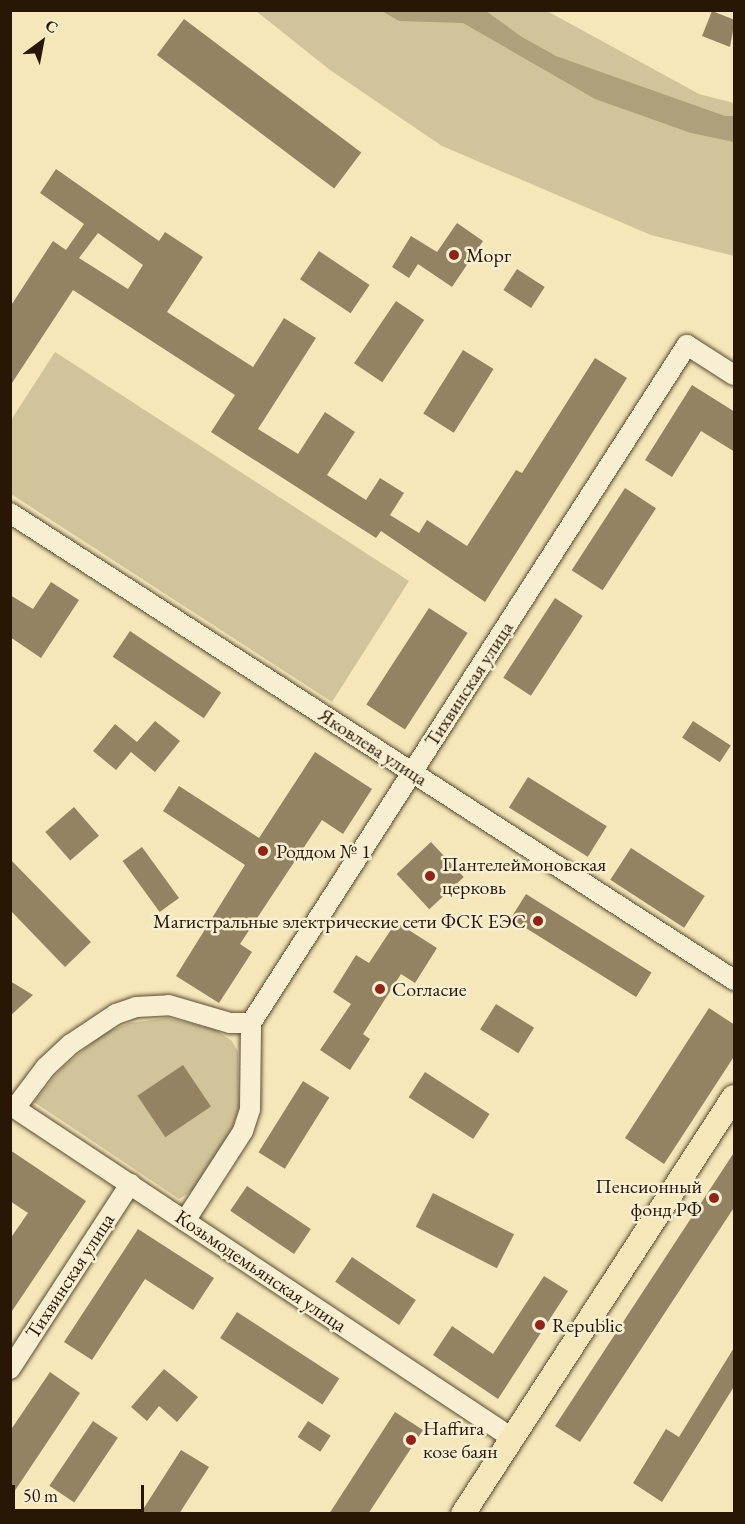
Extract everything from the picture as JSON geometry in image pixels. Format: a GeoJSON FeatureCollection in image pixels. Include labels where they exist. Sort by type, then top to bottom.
{"type":"FeatureCollection","features":[{"type":"Feature","properties":{"kind":"main road"},"geometry":{"type":"LineString","coordinates":[[463,1514],[735,1097]]}},
{"type":"Feature","properties":{"kind":"street","name":"Тихвинская улица"},"geometry":{"type":"LineString","coordinates":[[251,1023],[687,345],[735,375]]}},
{"type":"Feature","properties":{"kind":"street","name":"Яковлева улица"},"geometry":{"type":"LineString","coordinates":[[10,513],[735,980]]}},
{"type":"Feature","properties":{"kind":"street"},"geometry":{"type":"LineString","coordinates":[[13,1106],[46,1067],[70,1044],[116,1014],[136,1007],[169,1005],[230,1023],[251,1023],[250,1109],[243,1131],[185,1221]]}},
{"type":"Feature","properties":{"kind":"street","name":"Козьмодемьянская улица"},"geometry":{"type":"LineString","coordinates":[[13,1106],[512,1438]]}},
{"type":"Feature","properties":{"kind":"street","name":"Тихвинская улица"},"geometry":{"type":"LineString","coordinates":[[10,1369],[130,1184]]}},
{"type":"Feature","properties":{"kind":"shaded area"},"geometry":{"type":"Polygon","coordinates":[[[256,11],[547,11],[699,94],[734,103],[734,256],[651,235],[442,146],[330,70],[256,11]]]}},
{"type":"Feature","properties":{"kind":"shaded area"},"geometry":{"type":"Polygon","coordinates":[[[382,11],[486,11],[522,37],[556,56],[725,116],[734,116],[734,142],[691,133],[595,99],[463,23],[399,21],[382,11]]]}},
{"type":"Feature","properties":{"kind":"shaded area"},"geometry":{"type":"Polygon","coordinates":[[[55,352],[409,581],[332,702],[11,494],[11,420],[55,352]]]}},
{"type":"Feature","properties":{"kind":"shaded area"},"geometry":{"type":"Polygon","coordinates":[[[167,1018],[214,1029],[232,1041],[238,1052],[239,1108],[231,1131],[193,1190],[179,1199],[34,1102],[61,1069],[103,1034],[129,1023],[167,1018]]]}},
{"type":"Feature","properties":{"kind":"building"},"geometry":{"type":"Polygon","coordinates":[[[712,11],[735,20],[730,47],[702,36],[712,11]]]}},
{"type":"Feature","properties":{"kind":"building"},"geometry":{"type":"Polygon","coordinates":[[[184,19],[361,153],[334,189],[157,55],[184,19]]]}},
{"type":"Feature","properties":{"kind":"building"},"geometry":{"type":"Polygon","coordinates":[[[56,169],[159,241],[165,232],[203,257],[167,312],[253,367],[284,318],[316,338],[258,429],[298,454],[325,412],[355,432],[327,475],[366,500],[380,478],[404,493],[390,515],[419,533],[427,520],[467,546],[516,470],[522,473],[595,358],[627,378],[485,602],[381,531],[376,538],[211,432],[235,395],[73,290],[10,386],[10,307],[53,241],[66,250],[84,224],[40,193],[56,169]],[[98,233],[79,258],[128,289],[143,265],[98,233]]]}},
{"type":"Feature","properties":{"kind":"building","name":"Морг"},"geometry":{"type":"Polygon","coordinates":[[[457,223],[483,241],[452,287],[418,264],[409,278],[392,267],[411,236],[437,252],[457,223]]]}},
{"type":"Feature","properties":{"kind":"building"},"geometry":{"type":"Polygon","coordinates":[[[319,251],[370,285],[351,313],[300,279],[319,251]]]}},
{"type":"Feature","properties":{"kind":"building"},"geometry":{"type":"Polygon","coordinates":[[[517,269],[545,287],[531,308],[503,290],[517,269]]]}},
{"type":"Feature","properties":{"kind":"building"},"geometry":{"type":"Polygon","coordinates":[[[396,301],[424,320],[382,382],[354,363],[396,301]]]}},
{"type":"Feature","properties":{"kind":"building"},"geometry":{"type":"Polygon","coordinates":[[[463,350],[494,369],[454,433],[423,414],[463,350]]]}},
{"type":"Feature","properties":{"kind":"building"},"geometry":{"type":"Polygon","coordinates":[[[692,385],[735,412],[735,452],[701,431],[672,477],[645,460],[692,385]]]}},
{"type":"Feature","properties":{"kind":"building"},"geometry":{"type":"Polygon","coordinates":[[[625,488],[656,508],[603,590],[572,570],[625,488]]]}},
{"type":"Feature","properties":{"kind":"building"},"geometry":{"type":"Polygon","coordinates":[[[51,582],[79,600],[41,658],[10,637],[10,595],[33,609],[51,582]]]}},
{"type":"Feature","properties":{"kind":"building"},"geometry":{"type":"Polygon","coordinates":[[[555,598],[583,616],[531,696],[503,678],[555,598]]]}},
{"type":"Feature","properties":{"kind":"building"},"geometry":{"type":"Polygon","coordinates":[[[429,608],[468,633],[405,730],[366,704],[429,608]]]}},
{"type":"Feature","properties":{"kind":"building"},"geometry":{"type":"Polygon","coordinates":[[[130,631],[221,693],[204,718],[113,657],[130,631]]]}},
{"type":"Feature","properties":{"kind":"building"},"geometry":{"type":"Polygon","coordinates":[[[155,721],[180,741],[155,772],[131,752],[116,770],[93,751],[115,724],[137,742],[155,721]]]}},
{"type":"Feature","properties":{"kind":"building"},"geometry":{"type":"Polygon","coordinates":[[[693,721],[731,746],[720,762],[682,738],[693,721]]]}},
{"type":"Feature","properties":{"kind":"building","name":"Роддом № 1"},"geometry":{"type":"Polygon","coordinates":[[[315,752],[372,789],[343,834],[322,820],[240,944],[252,952],[219,1003],[176,976],[245,865],[163,811],[179,786],[259,838],[315,752]]]}},
{"type":"Feature","properties":{"kind":"building"},"geometry":{"type":"Polygon","coordinates":[[[528,777],[607,826],[588,857],[509,808],[528,777]]]}},
{"type":"Feature","properties":{"kind":"building"},"geometry":{"type":"Polygon","coordinates":[[[74,807],[99,836],[70,861],[45,832],[74,807]]]}},
{"type":"Feature","properties":{"kind":"building","name":"Пантелеймоновская церковь"},"geometry":{"type":"Polygon","coordinates":[[[431,842],[464,877],[429,909],[397,874],[431,842]]]}},
{"type":"Feature","properties":{"kind":"building"},"geometry":{"type":"Polygon","coordinates":[[[142,847],[179,898],[160,912],[123,861],[142,847]]]}},
{"type":"Feature","properties":{"kind":"building"},"geometry":{"type":"Polygon","coordinates":[[[631,848],[705,896],[684,928],[610,880],[631,848]]]}},
{"type":"Feature","properties":{"kind":"building"},"geometry":{"type":"Polygon","coordinates":[[[10,859],[91,942],[65,967],[10,910],[10,859]]]}},
{"type":"Feature","properties":{"kind":"building"},"geometry":{"type":"Polygon","coordinates":[[[526,894],[652,972],[636,997],[511,919],[526,894]]]}},
{"type":"Feature","properties":{"kind":"building"},"geometry":{"type":"Polygon","coordinates":[[[396,922],[437,948],[415,983],[401,974],[363,1034],[370,1039],[350,1070],[320,1050],[351,1004],[333,992],[356,955],[369,963],[396,922]]]}},
{"type":"Feature","properties":{"kind":"building"},"geometry":{"type":"Polygon","coordinates":[[[10,981],[33,995],[10,1016],[10,981]]]}},
{"type":"Feature","properties":{"kind":"building"},"geometry":{"type":"Polygon","coordinates":[[[496,1004],[534,1028],[518,1053],[480,1029],[496,1004]]]}},
{"type":"Feature","properties":{"kind":"building"},"geometry":{"type":"Polygon","coordinates":[[[709,1008],[735,1025],[735,1055],[664,1164],[625,1138],[709,1008]]]}},
{"type":"Feature","properties":{"kind":"building"},"geometry":{"type":"Polygon","coordinates":[[[183,1065],[211,1106],[165,1137],[137,1096],[183,1065]]]}},
{"type":"Feature","properties":{"kind":"building"},"geometry":{"type":"Polygon","coordinates":[[[425,1072],[490,1114],[473,1139],[409,1097],[425,1072]]]}},
{"type":"Feature","properties":{"kind":"building"},"geometry":{"type":"Polygon","coordinates":[[[303,1081],[329,1097],[285,1169],[258,1152],[303,1081]]]}},
{"type":"Feature","properties":{"kind":"building"},"geometry":{"type":"Polygon","coordinates":[[[10,1150],[86,1201],[10,1314],[10,1239],[28,1213],[10,1201],[10,1150]]]}},
{"type":"Feature","properties":{"kind":"building"},"geometry":{"type":"Polygon","coordinates":[[[735,1151],[735,1206],[580,1442],[555,1426],[735,1151]]]}},
{"type":"Feature","properties":{"kind":"building"},"geometry":{"type":"Polygon","coordinates":[[[247,1186],[311,1229],[294,1254],[230,1211],[247,1186]]]}},
{"type":"Feature","properties":{"kind":"building"},"geometry":{"type":"Polygon","coordinates":[[[433,1193],[514,1234],[497,1268],[416,1227],[433,1193]]]}},
{"type":"Feature","properties":{"kind":"building"},"geometry":{"type":"Polygon","coordinates":[[[138,1229],[214,1278],[193,1310],[145,1279],[92,1360],[64,1342],[138,1229]]]}},
{"type":"Feature","properties":{"kind":"building"},"geometry":{"type":"Polygon","coordinates":[[[352,1257],[416,1300],[399,1325],[335,1282],[352,1257]]]}},
{"type":"Feature","properties":{"kind":"building"},"geometry":{"type":"Polygon","coordinates":[[[544,1276],[568,1291],[498,1399],[433,1355],[452,1326],[493,1354],[544,1276]]]}},
{"type":"Feature","properties":{"kind":"building"},"geometry":{"type":"Polygon","coordinates":[[[237,1312],[339,1378],[322,1404],[220,1338],[237,1312]]]}},
{"type":"Feature","properties":{"kind":"building"},"geometry":{"type":"Polygon","coordinates":[[[735,1346],[735,1385],[662,1502],[633,1483],[666,1429],[679,1437],[735,1346]]]}},
{"type":"Feature","properties":{"kind":"building"},"geometry":{"type":"Polygon","coordinates":[[[164,1369],[198,1397],[177,1422],[159,1406],[147,1421],[131,1407],[164,1369]]]}},
{"type":"Feature","properties":{"kind":"building"},"geometry":{"type":"Polygon","coordinates":[[[50,1372],[80,1393],[10,1498],[10,1431],[50,1372]]]}},
{"type":"Feature","properties":{"kind":"building"},"geometry":{"type":"Polygon","coordinates":[[[395,1412],[423,1430],[368,1514],[329,1514],[395,1412]]]}},
{"type":"Feature","properties":{"kind":"building"},"geometry":{"type":"Polygon","coordinates":[[[93,1421],[118,1438],[74,1502],[49,1486],[93,1421]]]}},
{"type":"Feature","properties":{"kind":"building"},"geometry":{"type":"Polygon","coordinates":[[[308,1421],[331,1436],[320,1452],[298,1437],[308,1421]]]}},
{"type":"Feature","properties":{"kind":"building"},"geometry":{"type":"Polygon","coordinates":[[[181,1450],[209,1467],[179,1514],[140,1514],[181,1450]]]}},
{"type":"Feature","properties":{"kind":"place","name":"Морг"},"geometry":{"type":"Point","coordinates":[454,255]}},
{"type":"Feature","properties":{"kind":"place","name":"Роддом № 1"},"geometry":{"type":"Point","coordinates":[263,851]}},
{"type":"Feature","properties":{"kind":"place","name":"Пантелеймоновская церковь"},"geometry":{"type":"Point","coordinates":[430,876]}},
{"type":"Feature","properties":{"kind":"place","name":"Магистральные электрические сети ФСК ЕЭС"},"geometry":{"type":"Point","coordinates":[538,921]}},
{"type":"Feature","properties":{"kind":"place","name":"Согласие"},"geometry":{"type":"Point","coordinates":[380,989]}},
{"type":"Feature","properties":{"kind":"place","name":"Пенсионный фонд РФ"},"geometry":{"type":"Point","coordinates":[714,1198]}},
{"type":"Feature","properties":{"kind":"place","name":"Republic"},"geometry":{"type":"Point","coordinates":[540,1325]}},
{"type":"Feature","properties":{"kind":"place","name":"Наffига козе баян"},"geometry":{"type":"Point","coordinates":[411,1440]}}]}
